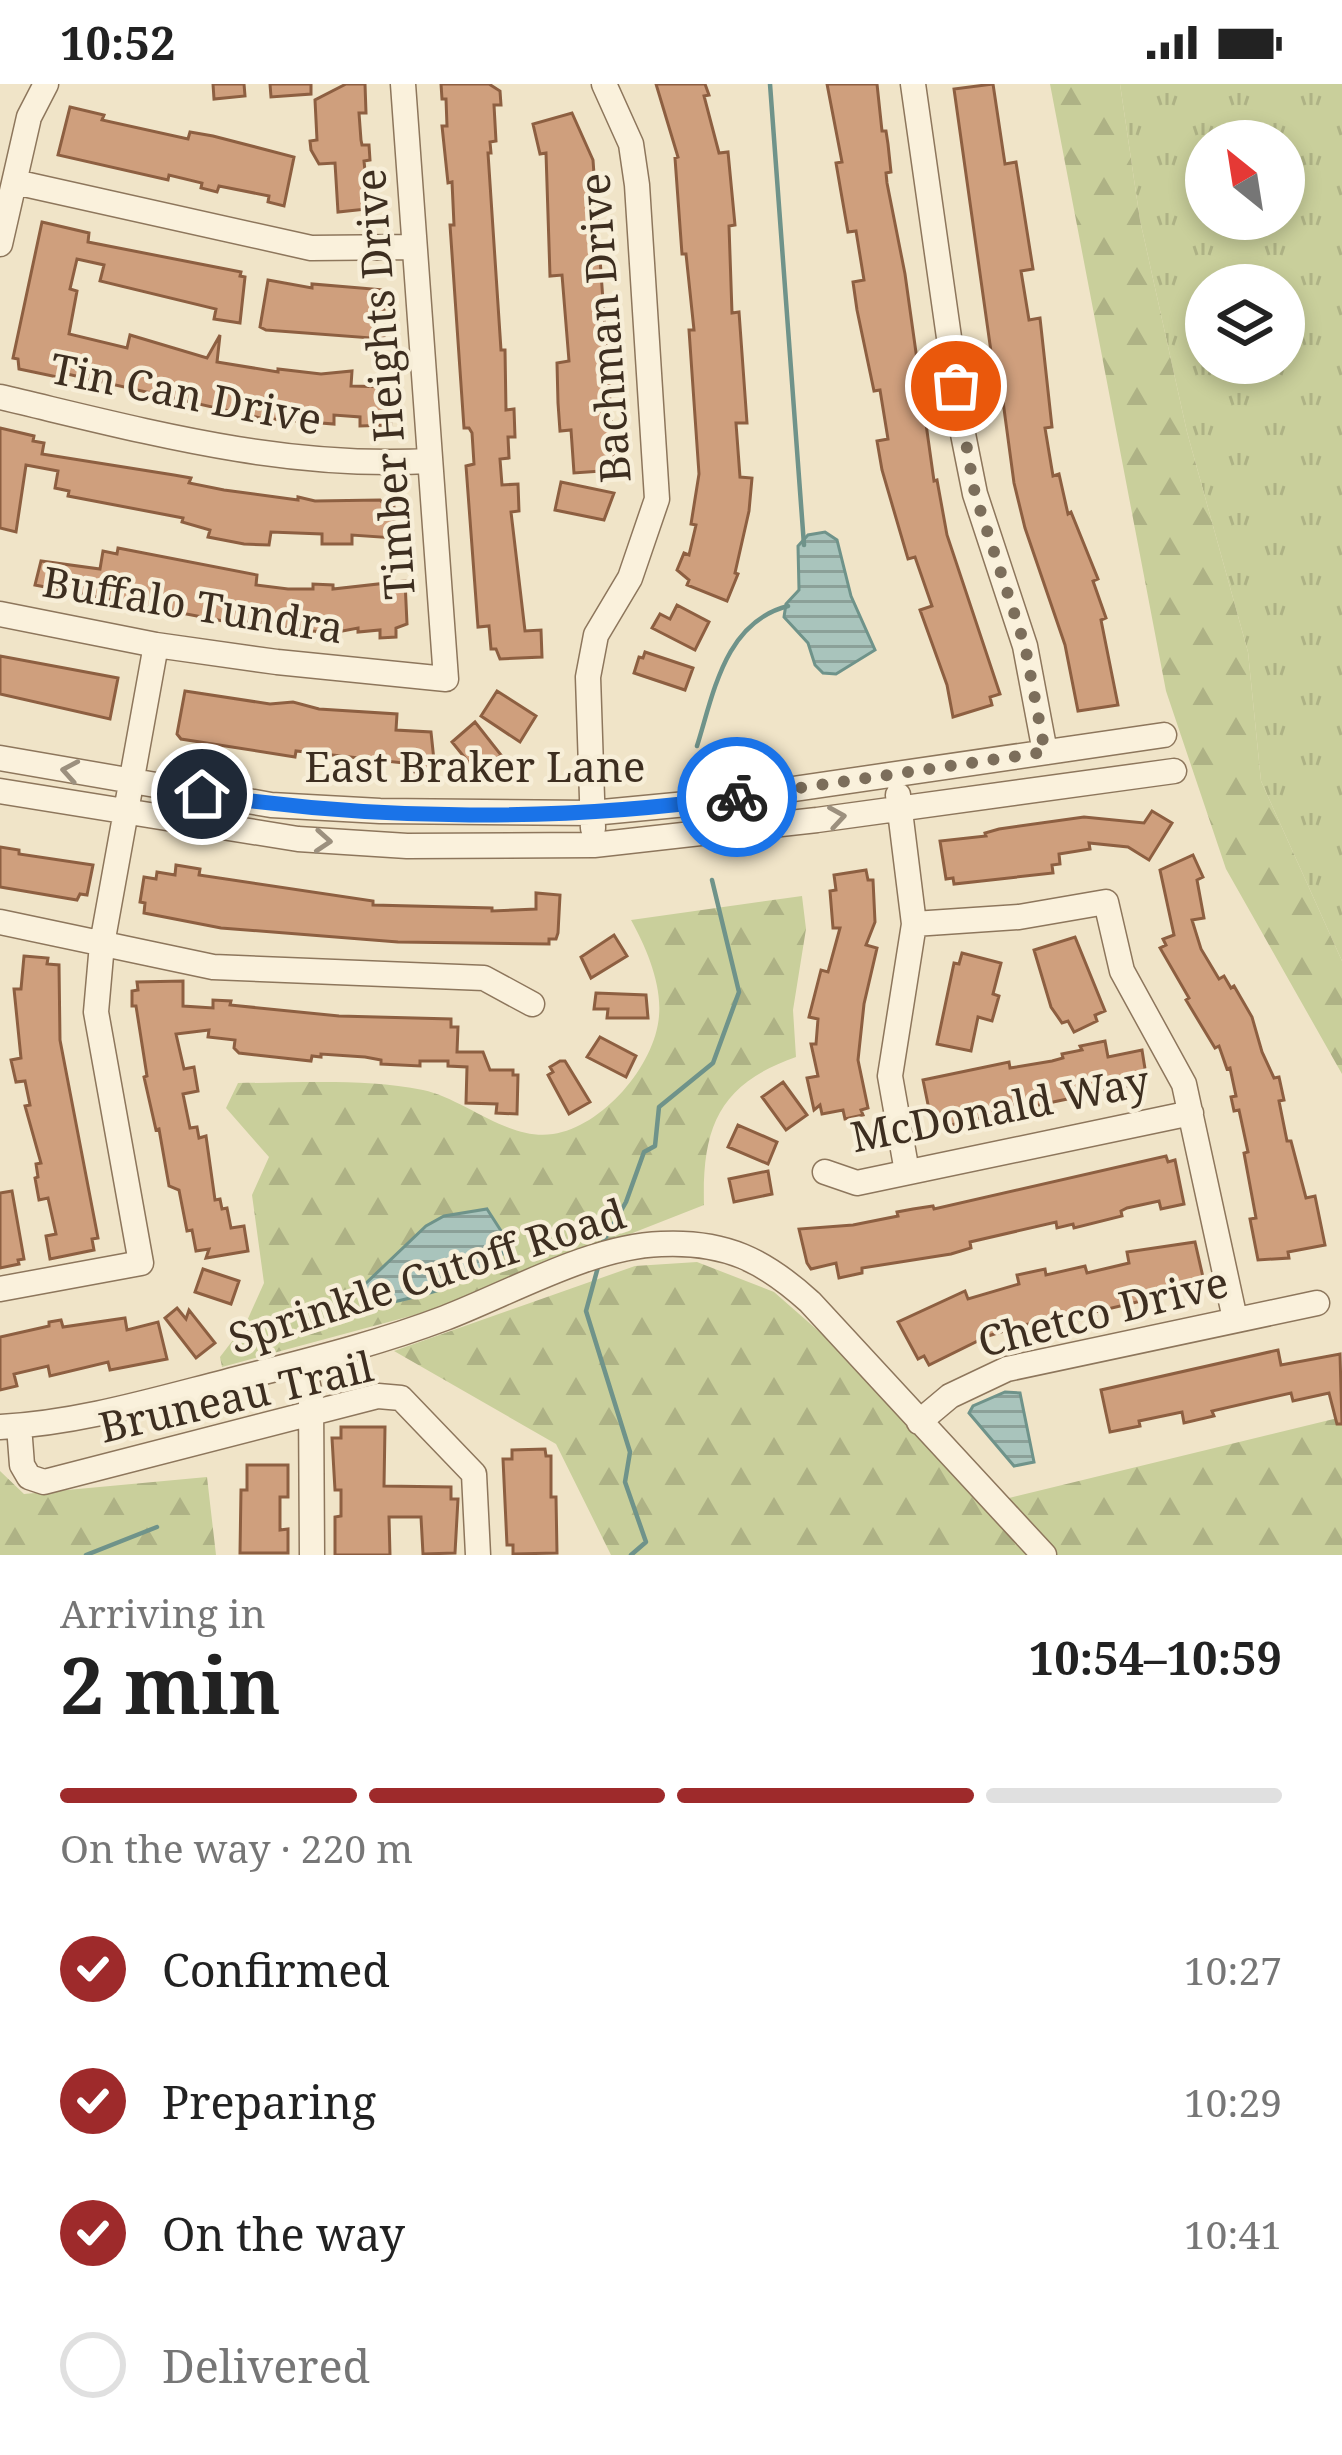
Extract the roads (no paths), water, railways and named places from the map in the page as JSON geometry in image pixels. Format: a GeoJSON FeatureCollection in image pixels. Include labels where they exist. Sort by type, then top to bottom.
{"type":"FeatureCollection","features":[{"type":"Feature","properties":{"kind":"street"},"geometry":{"type":"LineString","coordinates":[[0,244],[29,117],[46,84]]}},
{"type":"Feature","properties":{"kind":"street","name":"Timber Heights Drive"},"geometry":{"type":"LineString","coordinates":[[403,84],[446,679]]}},
{"type":"Feature","properties":{"kind":"street","name":"Bachman Drive"},"geometry":{"type":"LineString","coordinates":[[594,845],[588,677],[596,635],[630,578],[657,499],[637,185],[631,144],[604,84]]}},
{"type":"Feature","properties":{"kind":"street"},"geometry":{"type":"LineString","coordinates":[[913,84],[962,429],[975,494],[1025,646],[1045,752]]}},
{"type":"Feature","properties":{"kind":"street"},"geometry":{"type":"LineString","coordinates":[[15,182],[311,248],[414,247]]}},
{"type":"Feature","properties":{"kind":"street","name":"Tin Can Drive"},"geometry":{"type":"LineString","coordinates":[[0,397],[243,452],[326,461],[430,461]]}},
{"type":"Feature","properties":{"kind":"street","name":"Buffalo Tundra"},"geometry":{"type":"LineString","coordinates":[[0,614],[156,646],[446,679]]}},
{"type":"Feature","properties":{"kind":"street"},"geometry":{"type":"LineString","coordinates":[[0,1289],[141,1263],[96,1012],[102,944],[156,646]]}},
{"type":"Feature","properties":{"kind":"street","name":"East Braker Lane"},"geometry":{"type":"LineString","coordinates":[[0,758],[272,805],[400,812],[592,813],[698,803],[1164,735]]}},
{"type":"Feature","properties":{"kind":"street","name":"East Braker Lane"},"geometry":{"type":"LineString","coordinates":[[0,790],[298,839],[406,846],[594,845],[1174,771]]}},
{"type":"Feature","properties":{"kind":"street"},"geometry":{"type":"LineString","coordinates":[[895,775],[914,924],[890,1076],[907,1172]]}},
{"type":"Feature","properties":{"kind":"street"},"geometry":{"type":"LineString","coordinates":[[914,924],[1019,917],[1106,902],[1122,971],[1176,1064],[1235,1318]]}},
{"type":"Feature","properties":{"kind":"street"},"geometry":{"type":"LineString","coordinates":[[0,922],[213,967],[484,978],[532,1004]]}},
{"type":"Feature","properties":{"kind":"street","name":"McDonald Way"},"geometry":{"type":"LineString","coordinates":[[824,1172],[857,1183],[1191,1113]]}},
{"type":"Feature","properties":{"kind":"street","name":"Sprinkle Cutoff Road"},"geometry":{"type":"LineString","coordinates":[[10,1427],[104,1414],[303,1362],[441,1319],[637,1246],[702,1245],[775,1270],[810,1301],[1043,1555]]}},
{"type":"Feature","properties":{"kind":"street","name":"Chetco Drive"},"geometry":{"type":"LineString","coordinates":[[919,1422],[950,1396],[1007,1369],[1317,1303]]}},
{"type":"Feature","properties":{"kind":"street"},"geometry":{"type":"LineString","coordinates":[[303,1362],[311,1416],[312,1555]]}},
{"type":"Feature","properties":{"kind":"street","name":"Bruneau Trail"},"geometry":{"type":"LineString","coordinates":[[10,1427],[29,1477],[44,1482],[378,1396],[401,1398],[474,1474],[478,1555]]}},
{"type":"Feature","properties":{"kind":"water"},"geometry":{"type":"Polygon","coordinates":[[[825,532],[837,540],[851,596],[875,650],[836,674],[823,673],[815,665],[808,643],[784,617],[786,604],[799,590],[798,546],[808,535],[825,532]]]}},
{"type":"Feature","properties":{"kind":"water"},"geometry":{"type":"Polygon","coordinates":[[[487,1209],[503,1234],[503,1254],[473,1276],[439,1290],[367,1308],[361,1299],[363,1286],[426,1226],[444,1216],[487,1209]]]}},
{"type":"Feature","properties":{"kind":"water"},"geometry":{"type":"Polygon","coordinates":[[[1005,1392],[1020,1393],[1034,1462],[1014,1466],[969,1413],[973,1406],[1005,1392]]]}},
{"type":"Feature","properties":{"kind":"waterway"},"geometry":{"type":"LineString","coordinates":[[770,84],[804,545]]}},
{"type":"Feature","properties":{"kind":"waterway"},"geometry":{"type":"LineString","coordinates":[[697,746],[717,682],[736,643],[767,614],[788,606]]}},
{"type":"Feature","properties":{"kind":"waterway"},"geometry":{"type":"LineString","coordinates":[[602,1244],[626,1202],[644,1152],[655,1146],[659,1107],[713,1063],[739,992],[712,880]]}},
{"type":"Feature","properties":{"kind":"waterway"},"geometry":{"type":"LineString","coordinates":[[598,1267],[586,1311],[630,1452],[625,1482],[646,1542],[631,1555]]}},
{"type":"Feature","properties":{"kind":"waterway"},"geometry":{"type":"LineString","coordinates":[[86,1555],[157,1527]]}}]}
